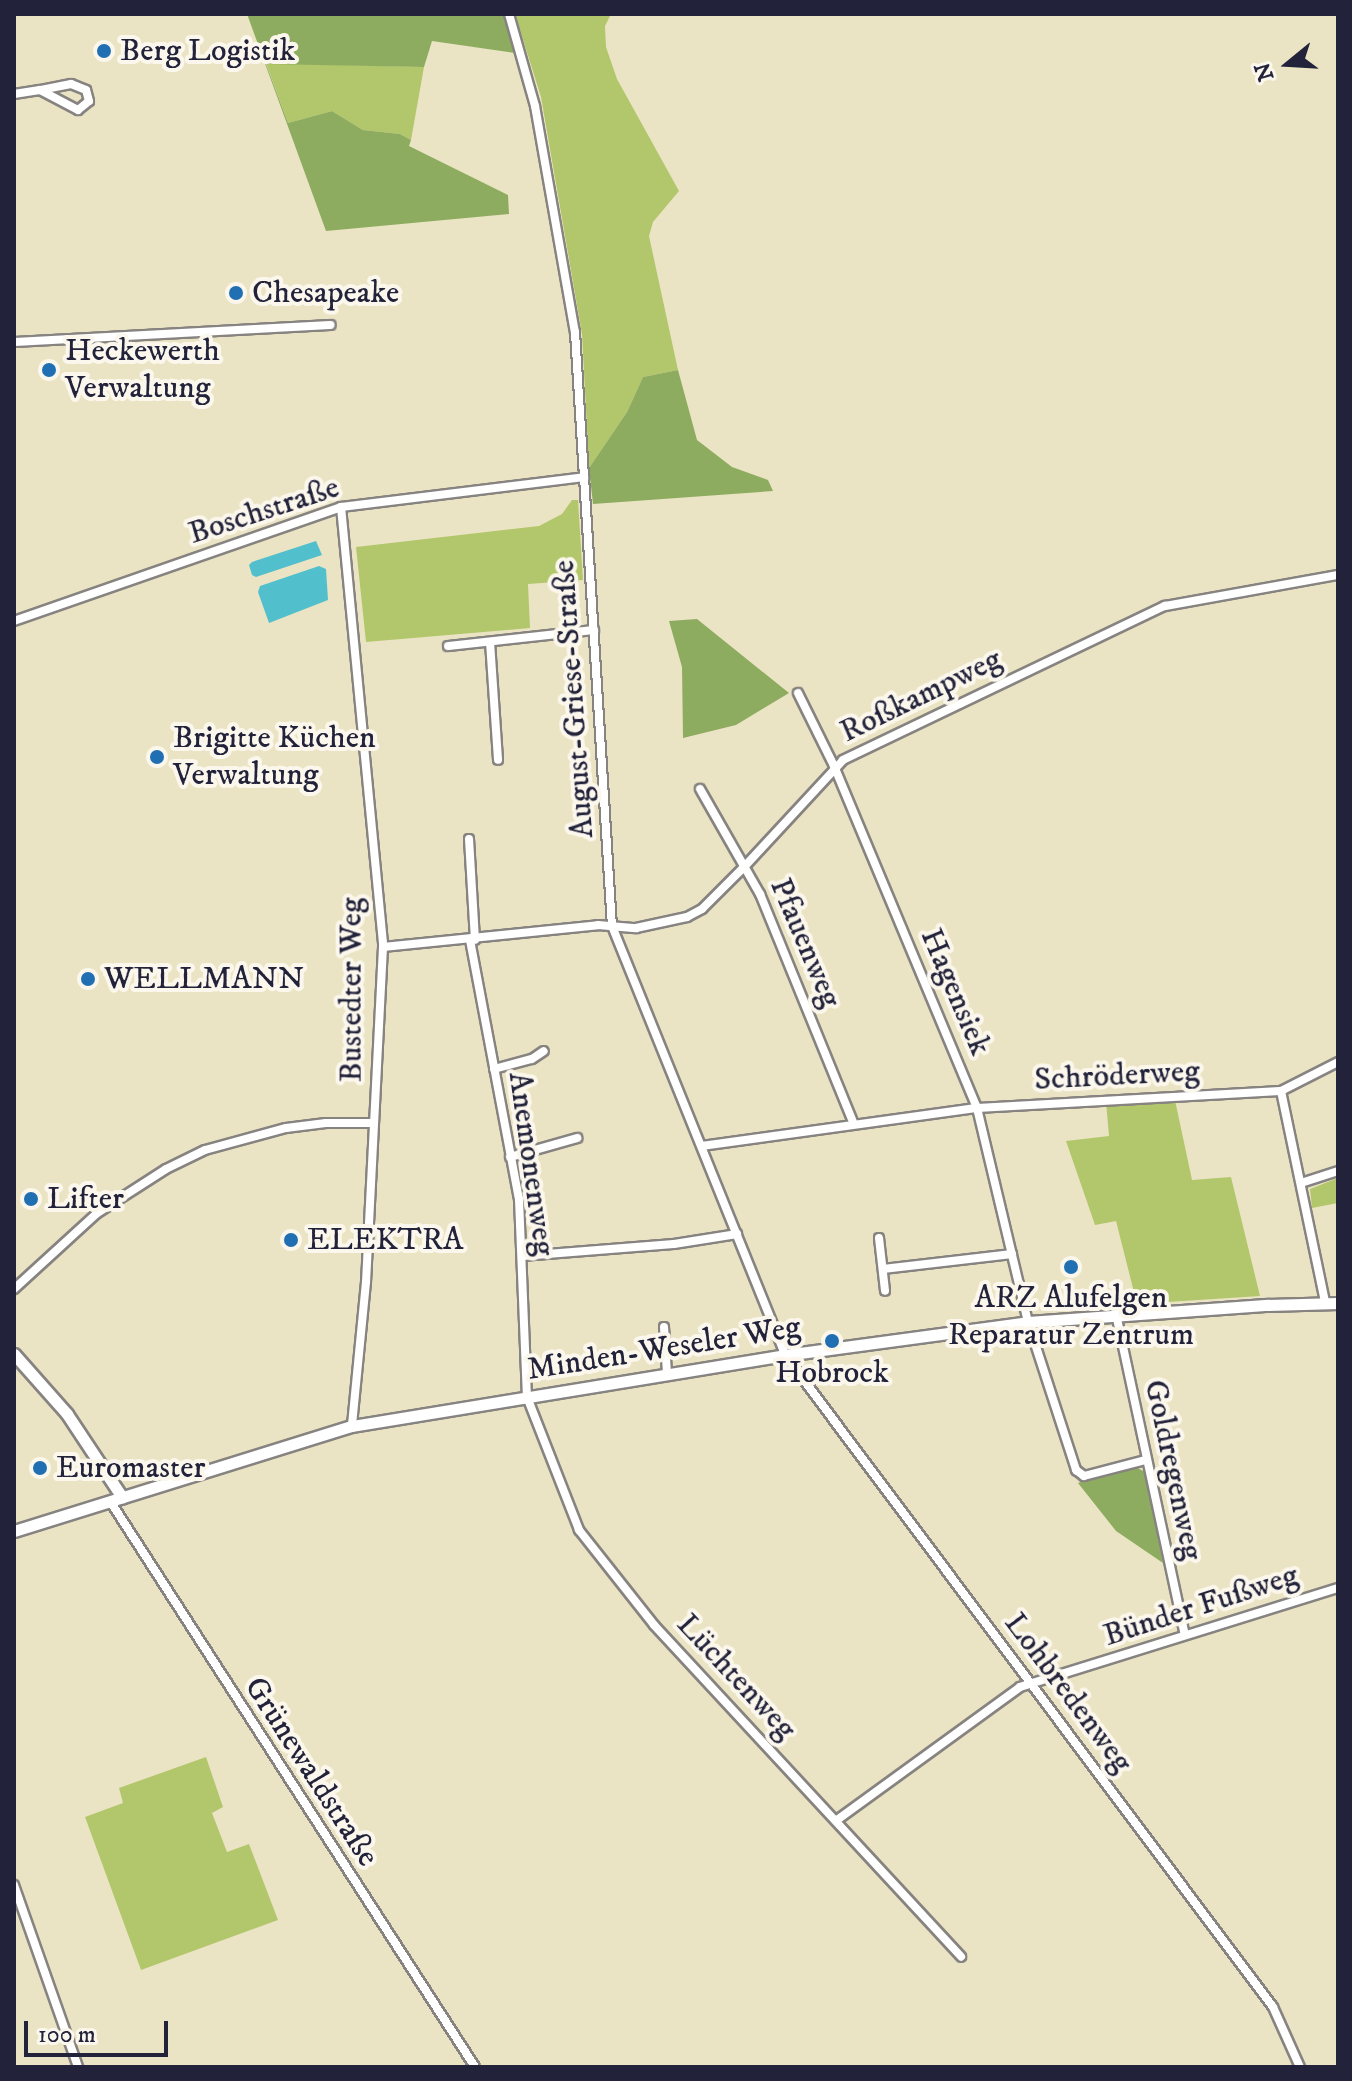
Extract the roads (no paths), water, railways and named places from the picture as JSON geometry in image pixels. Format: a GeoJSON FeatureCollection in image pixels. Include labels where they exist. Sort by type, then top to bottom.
{"type":"FeatureCollection","features":[{"type":"Feature","properties":{"kind":"street","name":"August-Griese-Straße"},"geometry":{"type":"LineString","coordinates":[[509,14],[535,106],[575,332],[612,926],[785,1355]]}},
{"type":"Feature","properties":{"kind":"street"},"geometry":{"type":"LineString","coordinates":[[14,94],[71,84],[86,90],[89,101],[84,109],[74,110],[40,90]]}},
{"type":"Feature","properties":{"kind":"street"},"geometry":{"type":"LineString","coordinates":[[14,342],[331,325]]}},
{"type":"Feature","properties":{"kind":"street","name":"Boschstraße"},"geometry":{"type":"LineString","coordinates":[[14,621],[341,507],[584,477]]}},
{"type":"Feature","properties":{"kind":"street","name":"Bustedter Weg"},"geometry":{"type":"LineString","coordinates":[[341,507],[383,947],[366,1282],[352,1426]]}},
{"type":"Feature","properties":{"kind":"street","name":"Roßkampweg"},"geometry":{"type":"LineString","coordinates":[[383,947],[598,925],[636,928],[687,917],[702,909],[745,866],[834,766],[1165,606],[1338,575]]}},
{"type":"Feature","properties":{"kind":"street"},"geometry":{"type":"LineString","coordinates":[[448,646],[594,630]]}},
{"type":"Feature","properties":{"kind":"street"},"geometry":{"type":"LineString","coordinates":[[490,642],[498,760]]}},
{"type":"Feature","properties":{"kind":"street","name":"Hagensiek"},"geometry":{"type":"LineString","coordinates":[[798,693],[834,766],[977,1108],[1028,1322],[1076,1470],[1084,1476],[1146,1460]]}},
{"type":"Feature","properties":{"kind":"street","name":"Pfauenweg"},"geometry":{"type":"LineString","coordinates":[[700,789],[760,894],[853,1122]]}},
{"type":"Feature","properties":{"kind":"street","name":"Anemonenweg"},"geometry":{"type":"LineString","coordinates":[[469,839],[472,940],[519,1199],[527,1397]]}},
{"type":"Feature","properties":{"kind":"street"},"geometry":{"type":"LineString","coordinates":[[494,1069],[532,1059],[544,1051]]}},
{"type":"Feature","properties":{"kind":"street","name":"Schröderweg"},"geometry":{"type":"LineString","coordinates":[[702,1146],[853,1122],[977,1108],[1281,1091],[1338,1062]]}},
{"type":"Feature","properties":{"kind":"street"},"geometry":{"type":"LineString","coordinates":[[1281,1091],[1325,1302]]}},
{"type":"Feature","properties":{"kind":"street"},"geometry":{"type":"LineString","coordinates":[[14,1289],[96,1214],[166,1169],[205,1150],[286,1128],[326,1123],[374,1123]]}},
{"type":"Feature","properties":{"kind":"street"},"geometry":{"type":"LineString","coordinates":[[510,1157],[577,1138]]}},
{"type":"Feature","properties":{"kind":"street"},"geometry":{"type":"LineString","coordinates":[[1301,1183],[1338,1171]]}},
{"type":"Feature","properties":{"kind":"street"},"geometry":{"type":"LineString","coordinates":[[522,1256],[674,1244],[737,1234]]}},
{"type":"Feature","properties":{"kind":"street"},"geometry":{"type":"LineString","coordinates":[[879,1238],[885,1291]]}},
{"type":"Feature","properties":{"kind":"street"},"geometry":{"type":"LineString","coordinates":[[883,1269],[1012,1254]]}},
{"type":"Feature","properties":{"kind":"street","name":"Minden-Weseler Weg"},"geometry":{"type":"LineString","coordinates":[[14,1531],[352,1426],[785,1355],[1028,1322],[1116,1314],[1338,1303]]}},
{"type":"Feature","properties":{"kind":"street","name":"Goldregenweg"},"geometry":{"type":"LineString","coordinates":[[1116,1314],[1185,1635]]}},
{"type":"Feature","properties":{"kind":"street"},"geometry":{"type":"LineString","coordinates":[[664,1327],[667,1374]]}},
{"type":"Feature","properties":{"kind":"street"},"geometry":{"type":"LineString","coordinates":[[14,1354],[67,1414],[116,1499]]}},
{"type":"Feature","properties":{"kind":"street","name":"Lohbredenweg"},"geometry":{"type":"LineString","coordinates":[[785,1355],[1273,2007],[1300,2067]]}},
{"type":"Feature","properties":{"kind":"street","name":"Lüchtenweg"},"geometry":{"type":"LineString","coordinates":[[527,1397],[579,1530],[654,1625],[961,1957]]}},
{"type":"Feature","properties":{"kind":"street","name":"Grünewaldstraße"},"geometry":{"type":"LineString","coordinates":[[116,1499],[475,2067]]}},
{"type":"Feature","properties":{"kind":"street","name":"Bünder Fußweg"},"geometry":{"type":"LineString","coordinates":[[837,1820],[1020,1687],[1338,1588]]}},
{"type":"Feature","properties":{"kind":"street"},"geometry":{"type":"LineString","coordinates":[[14,1885],[78,2067]]}},
{"type":"Feature","properties":{"kind":"water"},"geometry":{"type":"Polygon","coordinates":[[[316,541],[322,555],[256,577],[252,575],[249,565],[252,562],[316,541]]]}},
{"type":"Feature","properties":{"kind":"water"},"geometry":{"type":"Polygon","coordinates":[[[319,566],[326,569],[328,600],[269,623],[258,592],[260,586],[319,566]]]}},
{"type":"Feature","properties":{"kind":"place","name":"Berg Logistik"},"geometry":{"type":"Point","coordinates":[104,51]}},
{"type":"Feature","properties":{"kind":"place","name":"Chesapeake"},"geometry":{"type":"Point","coordinates":[236,293]}},
{"type":"Feature","properties":{"kind":"place","name":"Heckewerth Verwaltung"},"geometry":{"type":"Point","coordinates":[49,370]}},
{"type":"Feature","properties":{"kind":"place","name":"Brigitte Küchen Verwaltung"},"geometry":{"type":"Point","coordinates":[157,757]}},
{"type":"Feature","properties":{"kind":"place","name":"WELLMANN"},"geometry":{"type":"Point","coordinates":[88,979]}},
{"type":"Feature","properties":{"kind":"place","name":"Lifter"},"geometry":{"type":"Point","coordinates":[31,1199]}},
{"type":"Feature","properties":{"kind":"place","name":"ELEKTRA"},"geometry":{"type":"Point","coordinates":[291,1240]}},
{"type":"Feature","properties":{"kind":"place","name":"ARZ Alufelgen Reparatur Zentrum"},"geometry":{"type":"Point","coordinates":[1071,1267]}},
{"type":"Feature","properties":{"kind":"place","name":"Hobrock"},"geometry":{"type":"Point","coordinates":[832,1341]}},
{"type":"Feature","properties":{"kind":"place","name":"Euromaster"},"geometry":{"type":"Point","coordinates":[40,1468]}}]}
